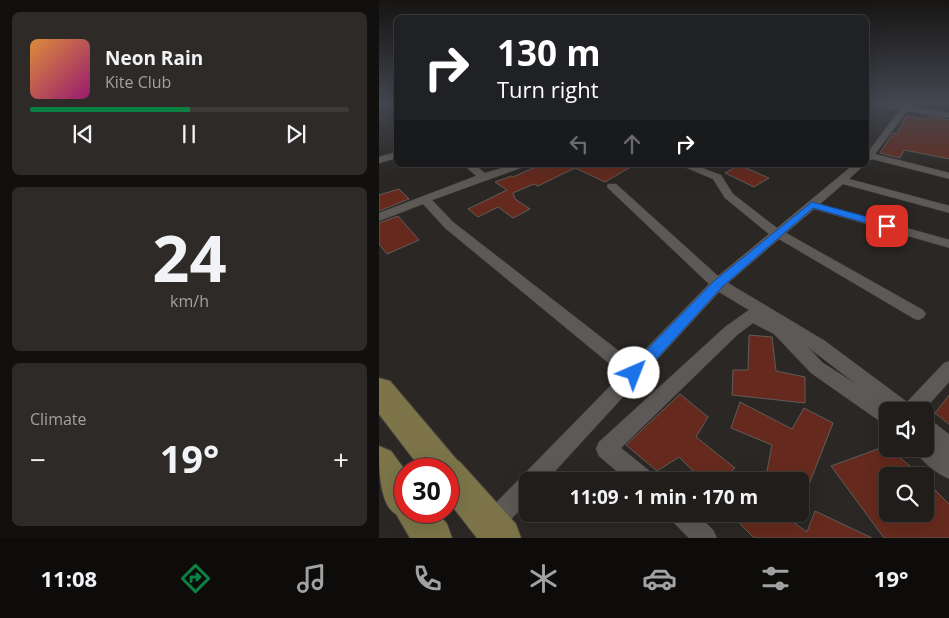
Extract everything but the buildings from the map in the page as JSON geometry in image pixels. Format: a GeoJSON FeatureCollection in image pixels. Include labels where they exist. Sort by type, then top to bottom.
{"type":"FeatureCollection","features":[{"type":"Feature","properties":{"kind":"main road"},"geometry":{"type":"LineString","coordinates":[[379,391],[434,458]]}},
{"type":"Feature","properties":{"kind":"main road"},"geometry":{"type":"LineString","coordinates":[[379,463],[394,484]]}},
{"type":"Feature","properties":{"kind":"main road"},"geometry":{"type":"LineString","coordinates":[[459,487],[496,532]]}},
{"type":"Feature","properties":{"kind":"main road"},"geometry":{"type":"LineString","coordinates":[[422,523],[433,538]]}},
{"type":"Feature","properties":{"kind":"street"},"geometry":{"type":"LineString","coordinates":[[869,155],[890,127]]}},
{"type":"Feature","properties":{"kind":"street"},"geometry":{"type":"LineString","coordinates":[[379,160],[394,156]]}},
{"type":"Feature","properties":{"kind":"street"},"geometry":{"type":"LineString","coordinates":[[869,161],[949,176]]}},
{"type":"Feature","properties":{"kind":"street"},"geometry":{"type":"LineString","coordinates":[[472,167],[483,176]]}},
{"type":"Feature","properties":{"kind":"street"},"geometry":{"type":"LineString","coordinates":[[379,217],[483,176],[517,167]]}},
{"type":"Feature","properties":{"kind":"street"},"geometry":{"type":"LineString","coordinates":[[690,167],[717,177],[729,196],[777,234],[918,314]]}},
{"type":"Feature","properties":{"kind":"street"},"geometry":{"type":"LineString","coordinates":[[540,472],[718,284],[856,167]]}},
{"type":"Feature","properties":{"kind":"street"},"geometry":{"type":"LineString","coordinates":[[840,180],[949,210]]}},
{"type":"Feature","properties":{"kind":"street"},"geometry":{"type":"LineString","coordinates":[[612,186],[718,284],[819,346],[893,402]]}},
{"type":"Feature","properties":{"kind":"street"},"geometry":{"type":"LineString","coordinates":[[425,199],[449,225],[634,373]]}},
{"type":"Feature","properties":{"kind":"street"},"geometry":{"type":"LineString","coordinates":[[812,205],[949,244]]}},
{"type":"Feature","properties":{"kind":"street"},"geometry":{"type":"LineString","coordinates":[[633,472],[606,449],[731,332],[752,315],[780,330],[817,368],[879,410]]}},
{"type":"Feature","properties":{"kind":"street"},"geometry":{"type":"LineString","coordinates":[[919,402],[949,368]]}},
{"type":"Feature","properties":{"kind":"street"},"geometry":{"type":"LineString","coordinates":[[934,436],[949,449]]}},
{"type":"Feature","properties":{"kind":"street"},"geometry":{"type":"LineString","coordinates":[[934,456],[949,469]]}},
{"type":"Feature","properties":{"kind":"street"},"geometry":{"type":"LineString","coordinates":[[496,532],[519,498]]}},
{"type":"Feature","properties":{"kind":"street"},"geometry":{"type":"LineString","coordinates":[[689,522],[705,538]]}},
{"type":"Feature","properties":{"kind":"route"},"geometry":{"type":"LineString","coordinates":[[634,373],[718,284],[812,205],[887,226]]}}]}
